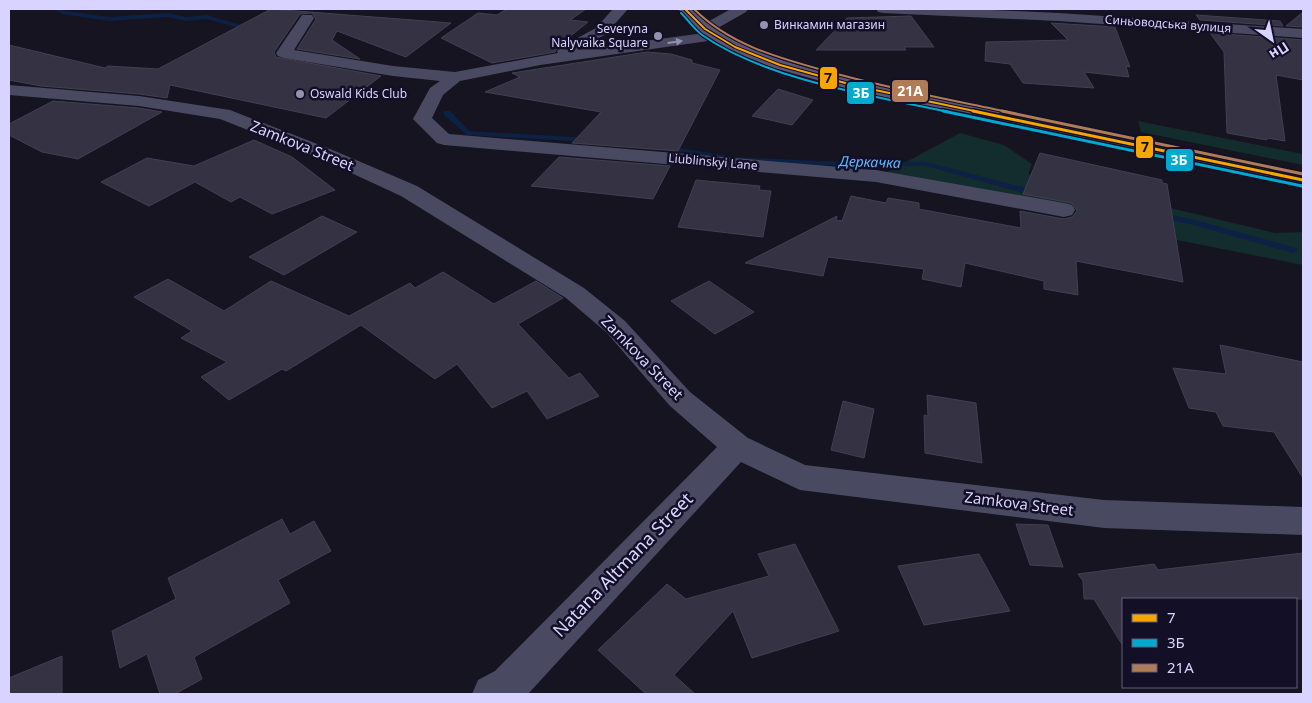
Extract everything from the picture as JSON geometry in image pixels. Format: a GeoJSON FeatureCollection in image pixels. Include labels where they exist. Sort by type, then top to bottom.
{"type":"FeatureCollection","features":[{"type":"Feature","properties":{"kind":"main road"},"geometry":{"type":"LineString","coordinates":[[685,9],[711,32],[735,47],[780,65],[856,86],[1303,180]]}},
{"type":"Feature","properties":{"kind":"street"},"geometry":{"type":"LineString","coordinates":[[540,60],[562,52],[601,30],[621,9]]}},
{"type":"Feature","properties":{"kind":"street"},"geometry":{"type":"LineString","coordinates":[[307,18],[284,53],[393,71],[454,77],[540,60],[711,32],[739,9]]}},
{"type":"Feature","properties":{"kind":"street","name":"Синьоводська вулиця"},"geometry":{"type":"LineString","coordinates":[[883,9],[1058,17],[1303,34]]}},
{"type":"Feature","properties":{"kind":"street"},"geometry":{"type":"LineString","coordinates":[[1257,16],[1288,32]]}},
{"type":"Feature","properties":{"kind":"street","name":"Liublinskyi Lane"},"geometry":{"type":"LineString","coordinates":[[454,77],[436,92],[422,119],[444,139],[876,176],[1064,210]]}},
{"type":"Feature","properties":{"kind":"street","name":"Zamkova Street"},"geometry":{"type":"LineString","coordinates":[[9,90],[139,101],[224,114],[328,155],[409,191],[576,293],[616,327],[680,399],[737,446],[800,477],[1104,514],[1303,521]]}},
{"type":"Feature","properties":{"kind":"street","name":"Natana Altmana Street"},"geometry":{"type":"LineString","coordinates":[[501,691],[737,446]]}},
{"type":"Feature","properties":{"kind":"green space"},"geometry":{"type":"Polygon","coordinates":[[[1138,121],[1303,154],[1303,165],[1141,132],[1138,121]]]}},
{"type":"Feature","properties":{"kind":"green space"},"geometry":{"type":"Polygon","coordinates":[[[960,133],[1004,145],[1032,164],[1028,174],[1275,233],[1303,232],[1303,265],[1167,238],[1078,210],[882,175],[960,133]]]}},
{"type":"Feature","properties":{"kind":"building"},"geometry":{"type":"Polygon","coordinates":[[[271,9],[451,23],[406,57],[337,31],[332,40],[360,59],[297,49],[316,19],[312,13],[300,14],[274,52],[276,57],[381,76],[326,118],[170,85],[167,98],[41,86],[9,80],[9,45],[105,68],[108,66],[158,69],[271,9]]]}},
{"type":"Feature","properties":{"kind":"building"},"geometry":{"type":"Polygon","coordinates":[[[507,9],[586,9],[570,20],[588,22],[558,46],[555,52],[492,63],[441,38],[478,13],[497,15],[507,9]]]}},
{"type":"Feature","properties":{"kind":"building"},"geometry":{"type":"Polygon","coordinates":[[[1303,12],[1303,27],[1286,26],[1303,12]]]}},
{"type":"Feature","properties":{"kind":"building"},"geometry":{"type":"Polygon","coordinates":[[[1196,15],[1280,21],[1283,26],[1200,20],[1196,15]]]}},
{"type":"Feature","properties":{"kind":"building"},"geometry":{"type":"Polygon","coordinates":[[[911,16],[934,47],[904,47],[906,50],[816,50],[847,18],[911,16]]]}},
{"type":"Feature","properties":{"kind":"building"},"geometry":{"type":"Polygon","coordinates":[[[1051,23],[1115,27],[1130,67],[1126,66],[1129,77],[1084,72],[1094,88],[1023,83],[1010,64],[985,61],[986,42],[1068,40],[1051,23]]]}},
{"type":"Feature","properties":{"kind":"building"},"geometry":{"type":"Polygon","coordinates":[[[1210,33],[1303,40],[1303,80],[1276,75],[1285,141],[1227,133],[1224,52],[1210,33]]]}},
{"type":"Feature","properties":{"kind":"building"},"geometry":{"type":"Polygon","coordinates":[[[647,52],[671,54],[692,60],[692,63],[720,70],[678,151],[572,143],[601,112],[485,92],[520,77],[512,73],[647,52]]]}},
{"type":"Feature","properties":{"kind":"building"},"geometry":{"type":"Polygon","coordinates":[[[778,89],[813,100],[792,125],[752,116],[778,89]]]}},
{"type":"Feature","properties":{"kind":"building"},"geometry":{"type":"Polygon","coordinates":[[[53,101],[139,108],[162,112],[78,159],[42,152],[9,135],[9,124],[53,101]]]}},
{"type":"Feature","properties":{"kind":"building"},"geometry":{"type":"Polygon","coordinates":[[[254,140],[292,157],[335,190],[272,214],[240,197],[231,202],[195,182],[149,206],[101,182],[147,158],[194,166],[254,140]]]}},
{"type":"Feature","properties":{"kind":"building"},"geometry":{"type":"Polygon","coordinates":[[[1040,153],[1162,180],[1162,183],[1167,184],[1183,282],[1076,261],[1078,295],[1044,289],[1044,281],[965,263],[961,287],[922,279],[924,269],[828,257],[823,276],[745,263],[837,216],[836,220],[842,221],[851,196],[886,203],[888,198],[919,203],[919,209],[1021,228],[1020,211],[1064,219],[1072,217],[1077,211],[1072,203],[1023,194],[1040,153]]]}},
{"type":"Feature","properties":{"kind":"building"},"geometry":{"type":"Polygon","coordinates":[[[559,157],[670,166],[653,199],[531,186],[559,157]]]}},
{"type":"Feature","properties":{"kind":"building"},"geometry":{"type":"Polygon","coordinates":[[[696,180],[760,186],[759,190],[771,191],[763,237],[678,227],[696,180]]]}},
{"type":"Feature","properties":{"kind":"building"},"geometry":{"type":"Polygon","coordinates":[[[322,216],[357,232],[284,275],[249,257],[322,216]]]}},
{"type":"Feature","properties":{"kind":"building"},"geometry":{"type":"Polygon","coordinates":[[[443,272],[494,304],[536,281],[563,298],[518,324],[569,378],[580,373],[599,396],[547,419],[527,391],[492,408],[457,364],[435,379],[361,325],[286,371],[282,369],[229,400],[201,377],[227,362],[181,338],[192,331],[134,297],[168,279],[224,311],[271,281],[349,316],[410,283],[415,288],[443,272]]]}},
{"type":"Feature","properties":{"kind":"building"},"geometry":{"type":"Polygon","coordinates":[[[709,281],[754,312],[715,334],[671,301],[709,281]]]}},
{"type":"Feature","properties":{"kind":"building"},"geometry":{"type":"Polygon","coordinates":[[[1220,345],[1303,362],[1303,478],[1274,432],[1223,426],[1216,412],[1189,408],[1173,368],[1226,374],[1220,345]]]}},
{"type":"Feature","properties":{"kind":"building"},"geometry":{"type":"Polygon","coordinates":[[[927,395],[976,403],[982,463],[925,453],[924,415],[928,416],[927,395]]]}},
{"type":"Feature","properties":{"kind":"building"},"geometry":{"type":"Polygon","coordinates":[[[843,401],[874,409],[864,458],[831,450],[843,401]]]}},
{"type":"Feature","properties":{"kind":"building"},"geometry":{"type":"Polygon","coordinates":[[[282,519],[290,534],[314,521],[331,551],[278,580],[290,603],[194,657],[202,679],[175,694],[160,694],[147,654],[120,668],[112,631],[176,599],[168,578],[282,519]]]}},
{"type":"Feature","properties":{"kind":"building"},"geometry":{"type":"Polygon","coordinates":[[[1016,524],[1048,525],[1063,567],[1030,565],[1016,524]]]}},
{"type":"Feature","properties":{"kind":"building"},"geometry":{"type":"Polygon","coordinates":[[[795,544],[839,631],[752,658],[733,611],[674,675],[695,694],[646,694],[598,650],[667,584],[686,599],[769,576],[758,554],[795,544]]]}},
{"type":"Feature","properties":{"kind":"building"},"geometry":{"type":"Polygon","coordinates":[[[1303,553],[1303,599],[1122,598],[1122,644],[1094,599],[1084,599],[1083,581],[1078,574],[1154,564],[1158,570],[1303,553]]]}},
{"type":"Feature","properties":{"kind":"building"},"geometry":{"type":"Polygon","coordinates":[[[979,554],[1010,611],[924,625],[898,566],[979,554]]]}},
{"type":"Feature","properties":{"kind":"building"},"geometry":{"type":"Polygon","coordinates":[[[62,656],[62,694],[9,694],[9,678],[62,656]]]}},
{"type":"Feature","properties":{"kind":"waterway","name":"Деркачка"},"geometry":{"type":"LineString","coordinates":[[57,9],[62,12],[109,19],[168,15],[186,19],[207,17],[254,30]]}},
{"type":"Feature","properties":{"kind":"waterway","name":"Деркачка"},"geometry":{"type":"LineString","coordinates":[[447,113],[467,133],[589,140]]}},
{"type":"Feature","properties":{"kind":"waterway","name":"Деркачка"},"geometry":{"type":"LineString","coordinates":[[664,147],[733,159],[819,163],[926,164],[1038,194]]}},
{"type":"Feature","properties":{"kind":"waterway","name":"Деркачка"},"geometry":{"type":"LineString","coordinates":[[1157,215],[1192,222],[1293,250]]}},
{"type":"Feature","properties":{"kind":"transit line","name":"7"},"geometry":{"type":"LineString","coordinates":[[685,9],[705,29],[735,47],[780,65],[856,86],[1303,180]]}},
{"type":"Feature","properties":{"kind":"transit line","name":"21А"},"geometry":{"type":"LineString","coordinates":[[694,9],[709,24],[738,41],[782,59],[857,80],[1303,174]]}},
{"type":"Feature","properties":{"kind":"transit line","name":"3Б"},"geometry":{"type":"LineString","coordinates":[[681,13],[701,34],[732,52],[778,71],[855,92],[1302,186]]}},
{"type":"Feature","properties":{"kind":"place","name":"Винкамин магазин"},"geometry":{"type":"Point","coordinates":[764,25]}},
{"type":"Feature","properties":{"kind":"place","name":"Severyna Nalyvaika Square"},"geometry":{"type":"Point","coordinates":[658,36]}},
{"type":"Feature","properties":{"kind":"place","name":"Oswald Kids Club"},"geometry":{"type":"Point","coordinates":[300,94]}}]}
